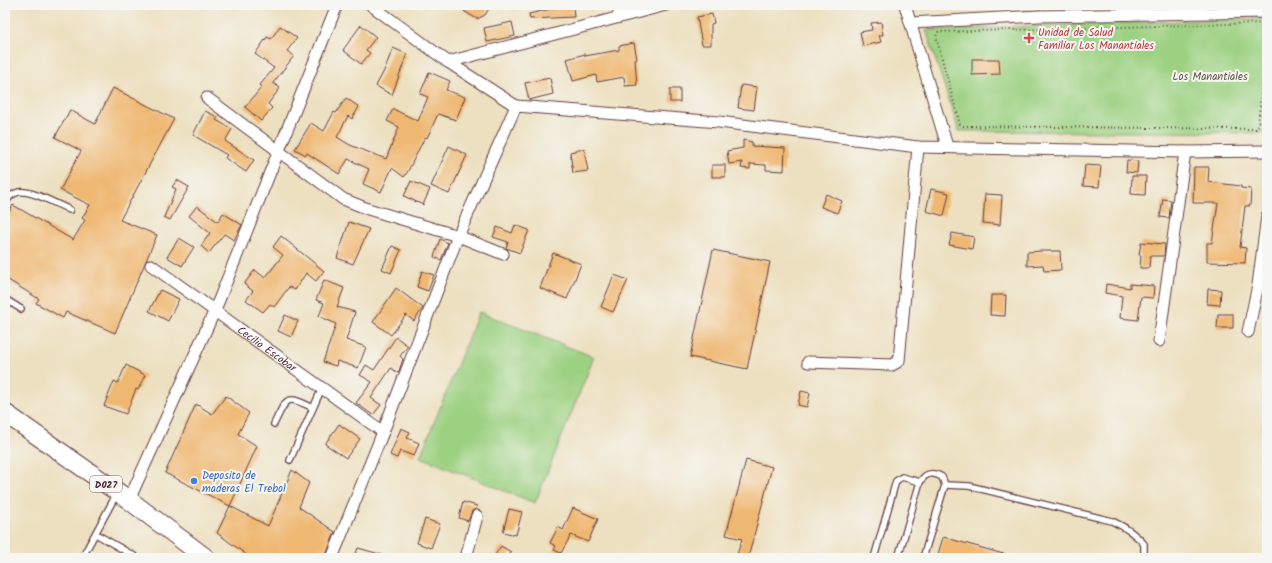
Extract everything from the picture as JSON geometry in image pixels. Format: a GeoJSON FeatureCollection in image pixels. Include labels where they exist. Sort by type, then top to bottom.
{"type":"FeatureCollection","features":[{"type":"Feature","properties":{"kind":"main road","name":"D027"},"geometry":{"type":"LineString","coordinates":[[5,413],[123,496],[206,558]]}},
{"type":"Feature","properties":{"kind":"street"},"geometry":{"type":"LineString","coordinates":[[123,496],[215,310],[337,5]]}},
{"type":"Feature","properties":{"kind":"street"},"geometry":{"type":"LineString","coordinates":[[371,5],[448,62],[516,106],[719,122],[918,147],[947,146],[1185,152],[1267,151]]}},
{"type":"Feature","properties":{"kind":"street"},"geometry":{"type":"LineString","coordinates":[[618,5],[620,17]]}},
{"type":"Feature","properties":{"kind":"street"},"geometry":{"type":"LineString","coordinates":[[448,62],[666,5]]}},
{"type":"Feature","properties":{"kind":"street"},"geometry":{"type":"LineString","coordinates":[[905,5],[947,146]]}},
{"type":"Feature","properties":{"kind":"street"},"geometry":{"type":"LineString","coordinates":[[911,23],[1038,10],[1267,12]]}},
{"type":"Feature","properties":{"kind":"street"},"geometry":{"type":"LineString","coordinates":[[207,98],[343,199],[368,209],[458,236],[503,254]]}},
{"type":"Feature","properties":{"kind":"street"},"geometry":{"type":"LineString","coordinates":[[332,558],[383,432],[458,236],[516,106]]}},
{"type":"Feature","properties":{"kind":"street"},"geometry":{"type":"LineString","coordinates":[[808,362],[892,365],[899,361],[918,147]]}},
{"type":"Feature","properties":{"kind":"street"},"geometry":{"type":"LineString","coordinates":[[1159,341],[1185,152]]}},
{"type":"Feature","properties":{"kind":"street"},"geometry":{"type":"LineString","coordinates":[[1248,332],[1263,285],[1267,216]]}},
{"type":"Feature","properties":{"kind":"street","name":"Cecilio Escobar"},"geometry":{"type":"LineString","coordinates":[[151,265],[383,432]]}},
{"type":"Feature","properties":{"kind":"street"},"geometry":{"type":"LineString","coordinates":[[466,558],[477,516]]}},
{"type":"Feature","properties":{"kind":"lane"},"geometry":{"type":"LineString","coordinates":[[5,204],[10,196],[17,192],[25,191],[70,210]]}},
{"type":"Feature","properties":{"kind":"lane"},"geometry":{"type":"LineString","coordinates":[[5,299],[21,309]]}},
{"type":"Feature","properties":{"kind":"lane"},"geometry":{"type":"LineString","coordinates":[[290,460],[322,388]]}},
{"type":"Feature","properties":{"kind":"lane"},"geometry":{"type":"LineString","coordinates":[[274,424],[284,404],[289,400],[294,399],[313,408]]}},
{"type":"Feature","properties":{"kind":"lane"},"geometry":{"type":"LineString","coordinates":[[898,558],[920,482],[924,476],[930,473],[942,477],[945,485],[923,558]]}},
{"type":"Feature","properties":{"kind":"lane"},"geometry":{"type":"LineString","coordinates":[[874,558],[896,481],[902,477],[920,482]]}},
{"type":"Feature","properties":{"kind":"lane"},"geometry":{"type":"LineString","coordinates":[[945,485],[970,486],[1112,521],[1129,529],[1138,536],[1144,544],[1144,558]]}},
{"type":"Feature","properties":{"kind":"lane"},"geometry":{"type":"LineString","coordinates":[[82,558],[96,534],[123,496]]}},
{"type":"Feature","properties":{"kind":"lane"},"geometry":{"type":"LineString","coordinates":[[96,534],[134,556]]}},
{"type":"Feature","properties":{"kind":"path"},"geometry":{"type":"LineString","coordinates":[[1264,23],[1267,27],[1258,126],[1256,129],[963,126],[960,124],[936,37],[938,32],[1264,23]]}},
{"type":"Feature","properties":{"kind":"green space","name":"Los Manantiales"},"geometry":{"type":"Polygon","coordinates":[[[1267,18],[1267,104],[1265,133],[959,131],[926,30],[1267,18]]]}},
{"type":"Feature","properties":{"kind":"green space"},"geometry":{"type":"Polygon","coordinates":[[[479,312],[594,357],[535,503],[420,457],[479,312]]]}},
{"type":"Feature","properties":{"kind":"building"},"geometry":{"type":"Polygon","coordinates":[[[467,5],[491,5],[485,15],[477,19],[464,11],[467,5]]]}},
{"type":"Feature","properties":{"kind":"building"},"geometry":{"type":"Polygon","coordinates":[[[555,5],[573,5],[574,17],[530,19],[529,14],[555,8],[555,5]]]}},
{"type":"Feature","properties":{"kind":"building"},"geometry":{"type":"Polygon","coordinates":[[[712,14],[714,23],[711,24],[711,45],[702,45],[697,17],[712,14]]]}},
{"type":"Feature","properties":{"kind":"building"},"geometry":{"type":"Polygon","coordinates":[[[512,22],[515,36],[487,42],[484,28],[512,22]]]}},
{"type":"Feature","properties":{"kind":"building"},"geometry":{"type":"Polygon","coordinates":[[[881,22],[883,35],[879,35],[881,42],[863,46],[860,32],[872,30],[871,23],[881,22]]]}},
{"type":"Feature","properties":{"kind":"building"},"geometry":{"type":"Polygon","coordinates":[[[361,25],[376,37],[366,50],[370,53],[361,64],[343,50],[361,25]]]}},
{"type":"Feature","properties":{"kind":"building"},"geometry":{"type":"Polygon","coordinates":[[[280,26],[297,38],[287,51],[294,56],[273,83],[280,88],[268,104],[272,108],[261,121],[245,107],[262,87],[260,85],[274,68],[255,54],[267,37],[271,39],[280,26]]]}},
{"type":"Feature","properties":{"kind":"building"},"geometry":{"type":"Polygon","coordinates":[[[634,43],[637,59],[635,60],[637,85],[625,86],[624,77],[597,82],[596,75],[573,81],[567,59],[585,54],[585,56],[619,50],[619,46],[634,43]]]}},
{"type":"Feature","properties":{"kind":"building"},"geometry":{"type":"Polygon","coordinates":[[[393,48],[407,54],[392,95],[376,86],[393,48]]]}},
{"type":"Feature","properties":{"kind":"building"},"geometry":{"type":"Polygon","coordinates":[[[972,59],[999,59],[1000,74],[972,75],[972,59]]]}},
{"type":"Feature","properties":{"kind":"building"},"geometry":{"type":"Polygon","coordinates":[[[429,72],[450,81],[446,90],[465,97],[456,120],[438,114],[427,138],[425,137],[404,177],[392,168],[381,192],[363,184],[369,169],[348,159],[339,174],[307,153],[306,155],[295,149],[311,123],[324,131],[334,112],[336,113],[346,98],[359,107],[352,119],[348,116],[337,137],[350,145],[386,159],[399,127],[387,121],[393,109],[418,121],[428,97],[420,94],[429,72]]]}},
{"type":"Feature","properties":{"kind":"building"},"geometry":{"type":"Polygon","coordinates":[[[550,78],[553,94],[529,100],[525,83],[550,78]]]}},
{"type":"Feature","properties":{"kind":"building"},"geometry":{"type":"Polygon","coordinates":[[[741,85],[757,87],[754,110],[738,108],[741,85]]]}},
{"type":"Feature","properties":{"kind":"building"},"geometry":{"type":"Polygon","coordinates":[[[113,88],[174,119],[120,220],[157,235],[115,333],[66,312],[63,318],[36,303],[39,299],[5,278],[5,219],[13,205],[73,240],[85,220],[82,218],[90,205],[60,190],[81,151],[55,137],[70,110],[95,124],[113,88]]]}},
{"type":"Feature","properties":{"kind":"building"},"geometry":{"type":"Polygon","coordinates":[[[670,89],[680,89],[680,102],[670,102],[670,89]]]}},
{"type":"Feature","properties":{"kind":"building"},"geometry":{"type":"Polygon","coordinates":[[[205,111],[218,117],[216,120],[232,129],[225,141],[254,160],[246,172],[225,158],[227,155],[193,135],[205,111]]]}},
{"type":"Feature","properties":{"kind":"building"},"geometry":{"type":"Polygon","coordinates":[[[743,140],[752,142],[752,146],[785,148],[784,171],[766,170],[766,165],[750,164],[750,169],[741,168],[742,162],[729,164],[727,151],[743,148],[743,140]]]}},
{"type":"Feature","properties":{"kind":"building"},"geometry":{"type":"Polygon","coordinates":[[[449,146],[467,155],[449,194],[431,186],[449,146]]]}},
{"type":"Feature","properties":{"kind":"building"},"geometry":{"type":"Polygon","coordinates":[[[584,149],[588,171],[573,173],[570,152],[584,149]]]}},
{"type":"Feature","properties":{"kind":"building"},"geometry":{"type":"Polygon","coordinates":[[[1127,160],[1138,161],[1137,173],[1126,172],[1127,160]]]}},
{"type":"Feature","properties":{"kind":"building"},"geometry":{"type":"Polygon","coordinates":[[[712,165],[725,165],[725,177],[712,177],[712,165]]]}},
{"type":"Feature","properties":{"kind":"building"},"geometry":{"type":"Polygon","coordinates":[[[1085,165],[1101,166],[1099,187],[1083,186],[1085,165]]]}},
{"type":"Feature","properties":{"kind":"building"},"geometry":{"type":"Polygon","coordinates":[[[1194,167],[1209,167],[1208,182],[1241,186],[1241,188],[1251,189],[1250,206],[1245,206],[1240,247],[1246,248],[1245,263],[1207,262],[1207,243],[1212,243],[1218,203],[1193,203],[1194,167]]]}},
{"type":"Feature","properties":{"kind":"building"},"geometry":{"type":"Polygon","coordinates":[[[1132,176],[1146,176],[1145,195],[1131,194],[1132,176]]]}},
{"type":"Feature","properties":{"kind":"building"},"geometry":{"type":"Polygon","coordinates":[[[177,180],[189,187],[170,220],[164,217],[176,189],[172,187],[177,180]]]}},
{"type":"Feature","properties":{"kind":"building"},"geometry":{"type":"Polygon","coordinates":[[[411,181],[430,189],[423,205],[404,196],[411,181]]]}},
{"type":"Feature","properties":{"kind":"building"},"geometry":{"type":"Polygon","coordinates":[[[931,189],[949,193],[944,216],[926,211],[931,189]]]}},
{"type":"Feature","properties":{"kind":"building"},"geometry":{"type":"Polygon","coordinates":[[[826,194],[842,201],[837,213],[821,207],[826,194]]]}},
{"type":"Feature","properties":{"kind":"building"},"geometry":{"type":"Polygon","coordinates":[[[985,194],[1002,195],[1000,225],[983,223],[985,194]]]}},
{"type":"Feature","properties":{"kind":"building"},"geometry":{"type":"Polygon","coordinates":[[[1163,199],[1171,200],[1169,218],[1160,217],[1163,199]]]}},
{"type":"Feature","properties":{"kind":"building"},"geometry":{"type":"Polygon","coordinates":[[[197,206],[218,222],[223,213],[242,225],[234,240],[224,234],[209,253],[201,246],[210,233],[189,216],[197,206]]]}},
{"type":"Feature","properties":{"kind":"building"},"geometry":{"type":"Polygon","coordinates":[[[349,222],[369,229],[353,264],[337,258],[349,222]]]}},
{"type":"Feature","properties":{"kind":"building"},"geometry":{"type":"Polygon","coordinates":[[[515,225],[529,230],[520,253],[506,248],[508,242],[493,237],[497,227],[512,233],[515,225]]]}},
{"type":"Feature","properties":{"kind":"building"},"geometry":{"type":"Polygon","coordinates":[[[952,233],[974,237],[972,249],[949,245],[952,233]]]}},
{"type":"Feature","properties":{"kind":"building"},"geometry":{"type":"Polygon","coordinates":[[[281,236],[324,271],[316,281],[306,273],[295,290],[289,287],[274,307],[270,304],[263,312],[246,300],[253,291],[244,284],[255,270],[265,278],[283,255],[273,247],[281,236]]]}},
{"type":"Feature","properties":{"kind":"building"},"geometry":{"type":"Polygon","coordinates":[[[179,238],[194,247],[182,266],[167,257],[179,238]]]}},
{"type":"Feature","properties":{"kind":"building"},"geometry":{"type":"Polygon","coordinates":[[[440,239],[448,243],[441,260],[434,257],[440,239]]]}},
{"type":"Feature","properties":{"kind":"building"},"geometry":{"type":"Polygon","coordinates":[[[1141,242],[1165,244],[1164,256],[1150,256],[1149,268],[1140,268],[1141,255],[1139,255],[1141,242]]]}},
{"type":"Feature","properties":{"kind":"building"},"geometry":{"type":"Polygon","coordinates":[[[392,246],[401,250],[391,273],[382,269],[392,246]]]}},
{"type":"Feature","properties":{"kind":"building"},"geometry":{"type":"Polygon","coordinates":[[[713,250],[770,262],[747,369],[690,357],[713,250]]]}},
{"type":"Feature","properties":{"kind":"building"},"geometry":{"type":"Polygon","coordinates":[[[1060,251],[1061,270],[1044,271],[1043,265],[1027,266],[1027,252],[1060,251]]]}},
{"type":"Feature","properties":{"kind":"building"},"geometry":{"type":"Polygon","coordinates":[[[553,253],[581,264],[567,299],[540,288],[553,253]]]}},
{"type":"Feature","properties":{"kind":"building"},"geometry":{"type":"Polygon","coordinates":[[[422,271],[434,275],[428,291],[417,287],[422,271]]]}},
{"type":"Feature","properties":{"kind":"building"},"geometry":{"type":"Polygon","coordinates":[[[614,275],[628,280],[613,312],[601,307],[614,275]]]}},
{"type":"Feature","properties":{"kind":"building"},"geometry":{"type":"Polygon","coordinates":[[[324,280],[344,288],[337,307],[355,312],[346,340],[366,347],[358,368],[337,361],[336,366],[323,362],[336,324],[319,316],[324,303],[316,300],[324,280]]]}},
{"type":"Feature","properties":{"kind":"building"},"geometry":{"type":"Polygon","coordinates":[[[1106,284],[1130,288],[1130,284],[1154,286],[1153,298],[1141,297],[1138,320],[1120,318],[1122,296],[1105,293],[1106,284]]]}},
{"type":"Feature","properties":{"kind":"building"},"geometry":{"type":"Polygon","coordinates":[[[396,288],[423,308],[414,321],[406,315],[391,335],[373,322],[396,288]]]}},
{"type":"Feature","properties":{"kind":"building"},"geometry":{"type":"Polygon","coordinates":[[[1208,289],[1221,290],[1220,305],[1207,304],[1208,289]]]}},
{"type":"Feature","properties":{"kind":"building"},"geometry":{"type":"Polygon","coordinates":[[[160,290],[179,299],[168,321],[149,311],[160,290]]]}},
{"type":"Feature","properties":{"kind":"building"},"geometry":{"type":"Polygon","coordinates":[[[991,295],[1006,295],[1005,316],[990,315],[991,295]]]}},
{"type":"Feature","properties":{"kind":"building"},"geometry":{"type":"Polygon","coordinates":[[[1218,314],[1233,314],[1233,328],[1217,328],[1218,314]]]}},
{"type":"Feature","properties":{"kind":"building"},"geometry":{"type":"Polygon","coordinates":[[[285,315],[298,321],[291,337],[278,331],[285,315]]]}},
{"type":"Feature","properties":{"kind":"building"},"geometry":{"type":"Polygon","coordinates":[[[396,337],[408,346],[400,356],[403,359],[398,373],[391,368],[371,398],[381,405],[373,415],[356,403],[372,382],[360,375],[366,365],[374,370],[396,337]]]}},
{"type":"Feature","properties":{"kind":"building"},"geometry":{"type":"Polygon","coordinates":[[[126,365],[145,375],[138,390],[136,389],[126,414],[104,406],[114,381],[118,383],[126,365]]]}},
{"type":"Feature","properties":{"kind":"building"},"geometry":{"type":"Polygon","coordinates":[[[801,391],[810,393],[807,407],[798,405],[801,391]]]}},
{"type":"Feature","properties":{"kind":"building"},"geometry":{"type":"Polygon","coordinates":[[[226,396],[249,413],[238,434],[257,446],[230,506],[165,473],[196,404],[212,414],[226,396]]]}},
{"type":"Feature","properties":{"kind":"building"},"geometry":{"type":"Polygon","coordinates":[[[339,424],[360,439],[346,458],[325,444],[339,424]]]}},
{"type":"Feature","properties":{"kind":"building"},"geometry":{"type":"Polygon","coordinates":[[[401,428],[410,432],[407,438],[419,443],[414,456],[400,451],[397,458],[390,455],[401,428]]]}},
{"type":"Feature","properties":{"kind":"building"},"geometry":{"type":"Polygon","coordinates":[[[746,460],[772,467],[748,558],[736,558],[742,539],[726,535],[746,460]]]}},
{"type":"Feature","properties":{"kind":"building"},"geometry":{"type":"Polygon","coordinates":[[[292,470],[309,483],[299,507],[335,532],[325,558],[251,558],[217,533],[230,506],[268,526],[292,470]]]}},
{"type":"Feature","properties":{"kind":"building"},"geometry":{"type":"Polygon","coordinates":[[[463,502],[477,506],[476,509],[472,511],[468,521],[459,518],[463,502]]]}},
{"type":"Feature","properties":{"kind":"building"},"geometry":{"type":"Polygon","coordinates":[[[573,508],[598,519],[588,542],[571,535],[561,553],[554,550],[556,546],[550,543],[558,527],[563,530],[573,508]]]}},
{"type":"Feature","properties":{"kind":"building"},"geometry":{"type":"Polygon","coordinates":[[[509,509],[522,512],[516,535],[503,532],[509,509]]]}},
{"type":"Feature","properties":{"kind":"building"},"geometry":{"type":"Polygon","coordinates":[[[425,519],[440,524],[431,548],[417,543],[425,519]]]}},
{"type":"Feature","properties":{"kind":"building"},"geometry":{"type":"Polygon","coordinates":[[[943,537],[1007,555],[1007,558],[937,558],[943,537]]]}},
{"type":"Feature","properties":{"kind":"building"},"geometry":{"type":"Polygon","coordinates":[[[501,546],[511,552],[508,558],[501,558],[495,555],[501,546]]]}},
{"type":"Feature","properties":{"kind":"building"},"geometry":{"type":"Polygon","coordinates":[[[358,548],[383,555],[382,558],[354,558],[358,548]]]}},
{"type":"Feature","properties":{"kind":"place","name":"Unidad de Salud Familiar Los Manantiales"},"geometry":{"type":"Point","coordinates":[1029,38]}},
{"type":"Feature","properties":{"kind":"place","name":"Deposito de maderas El Trebol"},"geometry":{"type":"Point","coordinates":[194,481]}}]}
